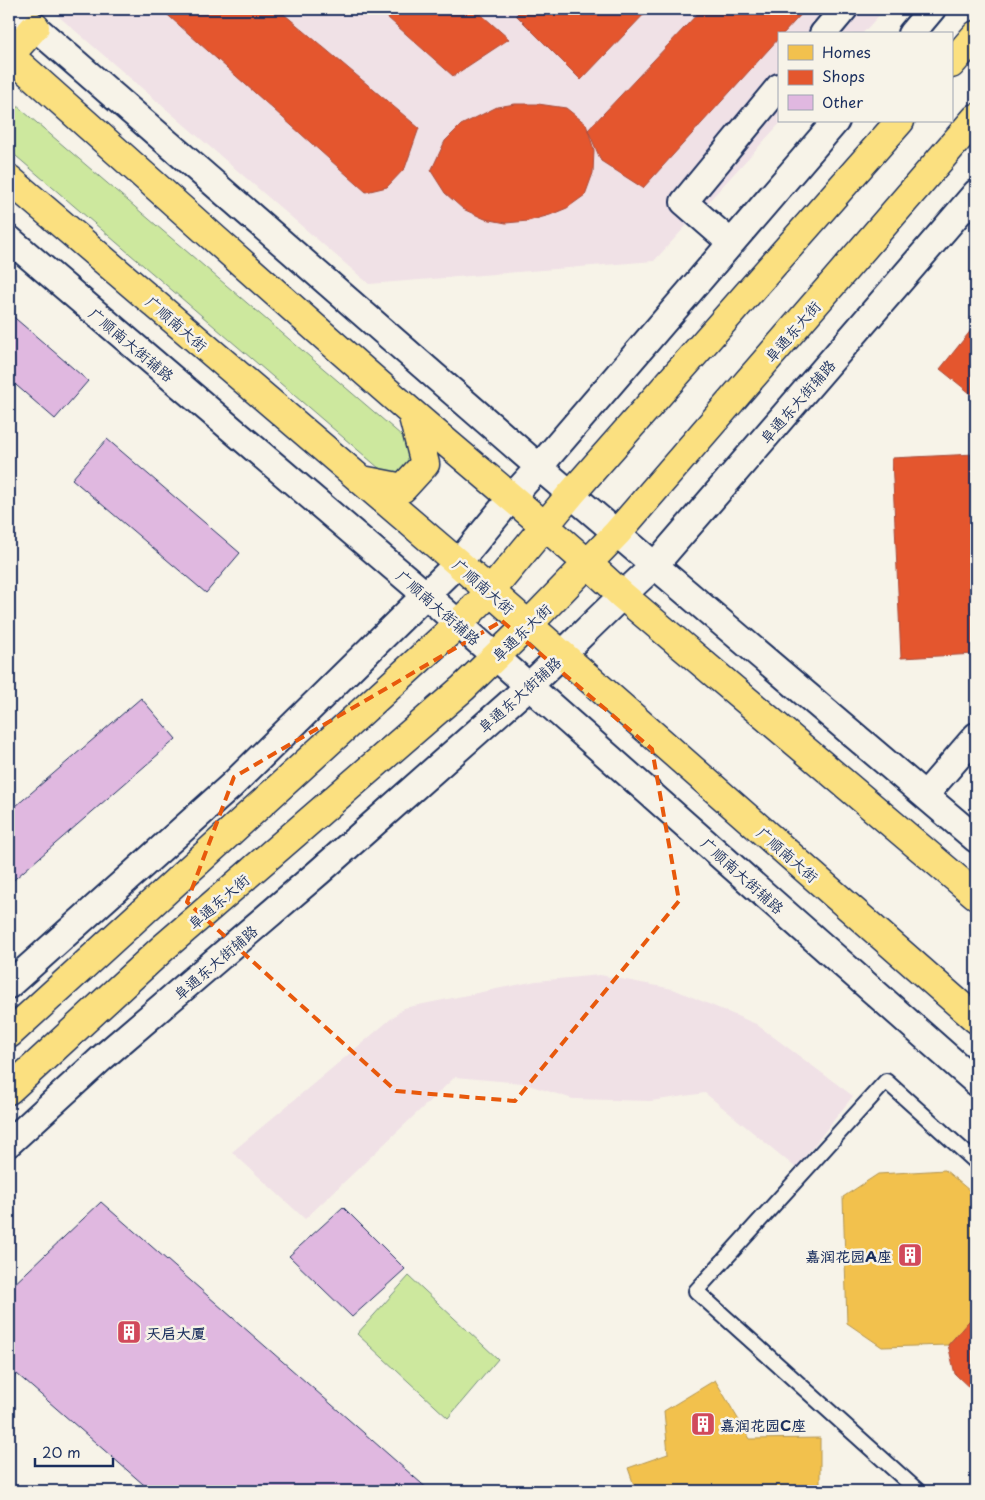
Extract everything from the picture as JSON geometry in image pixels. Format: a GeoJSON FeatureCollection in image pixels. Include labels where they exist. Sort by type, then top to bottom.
{"type":"FeatureCollection","features":[{"type":"Feature","properties":{"kind":"main road"},"geometry":{"type":"LineString","coordinates":[[35,27],[9,56],[412,413],[512,497],[622,595],[976,895]]}},
{"type":"Feature","properties":{"kind":"main road"},"geometry":{"type":"LineString","coordinates":[[952,63],[976,35]]}},
{"type":"Feature","properties":{"kind":"main road","name":"阜通东大街"},"geometry":{"type":"LineString","coordinates":[[9,1090],[163,948],[441,707],[496,656],[589,564],[618,533],[976,118]]}},
{"type":"Feature","properties":{"kind":"main road"},"geometry":{"type":"LineString","coordinates":[[9,1034],[458,624],[490,592],[571,494],[899,122]]}},
{"type":"Feature","properties":{"kind":"main road","name":"广顺南大街"},"geometry":{"type":"LineString","coordinates":[[9,179],[458,563],[976,1020]]}},
{"type":"Feature","properties":{"kind":"main road"},"geometry":{"type":"LineString","coordinates":[[360,480],[403,488],[425,464],[412,413]]}},
{"type":"Feature","properties":{"kind":"street"},"geometry":{"type":"LineString","coordinates":[[14,9],[539,468],[618,533],[654,566],[976,839]]}},
{"type":"Feature","properties":{"kind":"street"},"geometry":{"type":"LineString","coordinates":[[825,32],[844,9]]}},
{"type":"Feature","properties":{"kind":"street"},"geometry":{"type":"LineString","coordinates":[[913,32],[932,9]]}},
{"type":"Feature","properties":{"kind":"street"},"geometry":{"type":"LineString","coordinates":[[731,243],[684,202],[778,88]]}},
{"type":"Feature","properties":{"kind":"street"},"geometry":{"type":"LineString","coordinates":[[9,985],[231,786],[458,563],[512,497],[539,468],[835,122]]}},
{"type":"Feature","properties":{"kind":"street","name":"阜通东大街辅路"},"geometry":{"type":"LineString","coordinates":[[9,1143],[103,1057],[319,872],[529,686],[654,566],[976,193]]}},
{"type":"Feature","properties":{"kind":"street","name":"广顺南大街辅路"},"geometry":{"type":"LineString","coordinates":[[9,239],[496,656],[976,1082]]}},
{"type":"Feature","properties":{"kind":"street"},"geometry":{"type":"LineString","coordinates":[[925,795],[976,736]]}},
{"type":"Feature","properties":{"kind":"lane"},"geometry":{"type":"LineString","coordinates":[[918,1491],[696,1291],[886,1081],[976,1162]]}},
{"type":"Feature","properties":{"kind":"highlighted area"},"geometry":{"type":"Polygon","coordinates":[[[502,621],[652,749],[679,901],[515,1101],[396,1091],[187,902],[234,777],[502,621]]]}},
{"type":"Feature","properties":{"kind":"shaded area"},"geometry":{"type":"Polygon","coordinates":[[[50,9],[885,9],[864,32],[778,32],[778,122],[781,122],[654,261],[369,284],[50,9]]]}},
{"type":"Feature","properties":{"kind":"shaded area"},"geometry":{"type":"Polygon","coordinates":[[[600,975],[673,989],[756,1024],[853,1096],[796,1168],[705,1093],[651,1101],[573,1099],[522,1083],[455,1077],[305,1219],[232,1152],[404,1008],[536,981],[600,975]]]}},
{"type":"Feature","properties":{"kind":"green space"},"geometry":{"type":"Polygon","coordinates":[[[9,99],[408,441],[411,460],[402,470],[387,475],[9,150],[9,99]]]}},
{"type":"Feature","properties":{"kind":"green space"},"geometry":{"type":"Polygon","coordinates":[[[409,1276],[498,1359],[448,1418],[357,1334],[409,1276]]]}},
{"type":"Feature","properties":{"kind":"building: Homes","name":"嘉润花园A座"},"geometry":{"type":"Polygon","coordinates":[[[945,1170],[976,1196],[976,1313],[948,1345],[882,1347],[847,1323],[843,1197],[878,1174],[945,1170]]]}},
{"type":"Feature","properties":{"kind":"building: Homes","name":"嘉润花园C座"},"geometry":{"type":"Polygon","coordinates":[[[715,1380],[750,1439],[820,1438],[820,1491],[636,1491],[628,1468],[668,1454],[664,1411],[715,1380]]]}},
{"type":"Feature","properties":{"kind":"building: Shops"},"geometry":{"type":"Polygon","coordinates":[[[161,9],[278,9],[419,128],[405,168],[387,187],[366,192],[161,9]]]}},
{"type":"Feature","properties":{"kind":"building: Shops"},"geometry":{"type":"Polygon","coordinates":[[[378,9],[475,9],[509,39],[453,76],[378,9]]]}},
{"type":"Feature","properties":{"kind":"building: Shops"},"geometry":{"type":"Polygon","coordinates":[[[522,9],[649,9],[581,80],[516,15],[522,9]]]}},
{"type":"Feature","properties":{"kind":"building: Shops"},"geometry":{"type":"Polygon","coordinates":[[[702,9],[806,9],[785,32],[778,32],[778,39],[643,188],[601,161],[588,130],[702,9]]]}},
{"type":"Feature","properties":{"kind":"building: Shops"},"geometry":{"type":"Polygon","coordinates":[[[515,104],[538,104],[566,108],[586,124],[594,150],[593,173],[585,195],[567,208],[528,221],[506,223],[485,219],[463,209],[445,193],[431,171],[445,141],[461,125],[497,107],[515,104]]]}},
{"type":"Feature","properties":{"kind":"building: Shops"},"geometry":{"type":"Polygon","coordinates":[[[976,324],[976,398],[940,369],[976,324]]]}},
{"type":"Feature","properties":{"kind":"building: Shops"},"geometry":{"type":"Polygon","coordinates":[[[975,454],[976,654],[901,658],[892,458],[975,454]]]}},
{"type":"Feature","properties":{"kind":"building: Shops"},"geometry":{"type":"Polygon","coordinates":[[[976,1313],[976,1394],[955,1374],[948,1345],[976,1313]]]}},
{"type":"Feature","properties":{"kind":"building: Other"},"geometry":{"type":"Polygon","coordinates":[[[9,313],[88,381],[55,419],[9,379],[9,313]]]}},
{"type":"Feature","properties":{"kind":"building: Other"},"geometry":{"type":"Polygon","coordinates":[[[107,439],[240,553],[206,593],[72,479],[107,439]]]}},
{"type":"Feature","properties":{"kind":"building: Other"},"geometry":{"type":"Polygon","coordinates":[[[141,698],[176,739],[9,884],[9,812],[141,698]]]}},
{"type":"Feature","properties":{"kind":"building: Other","name":"天启大厦"},"geometry":{"type":"Polygon","coordinates":[[[101,1202],[430,1491],[151,1491],[17,1374],[9,1382],[9,1289],[101,1202]]]}},
{"type":"Feature","properties":{"kind":"building: Other"},"geometry":{"type":"Polygon","coordinates":[[[343,1207],[405,1269],[352,1317],[289,1256],[343,1207]]]}},
{"type":"Feature","properties":{"kind":"place","name":"嘉润花园A座"},"geometry":{"type":"Point","coordinates":[910,1255]}},
{"type":"Feature","properties":{"kind":"place","name":"天启大厦"},"geometry":{"type":"Point","coordinates":[129,1332]}},
{"type":"Feature","properties":{"kind":"place","name":"嘉润花园C座"},"geometry":{"type":"Point","coordinates":[703,1424]}}]}
